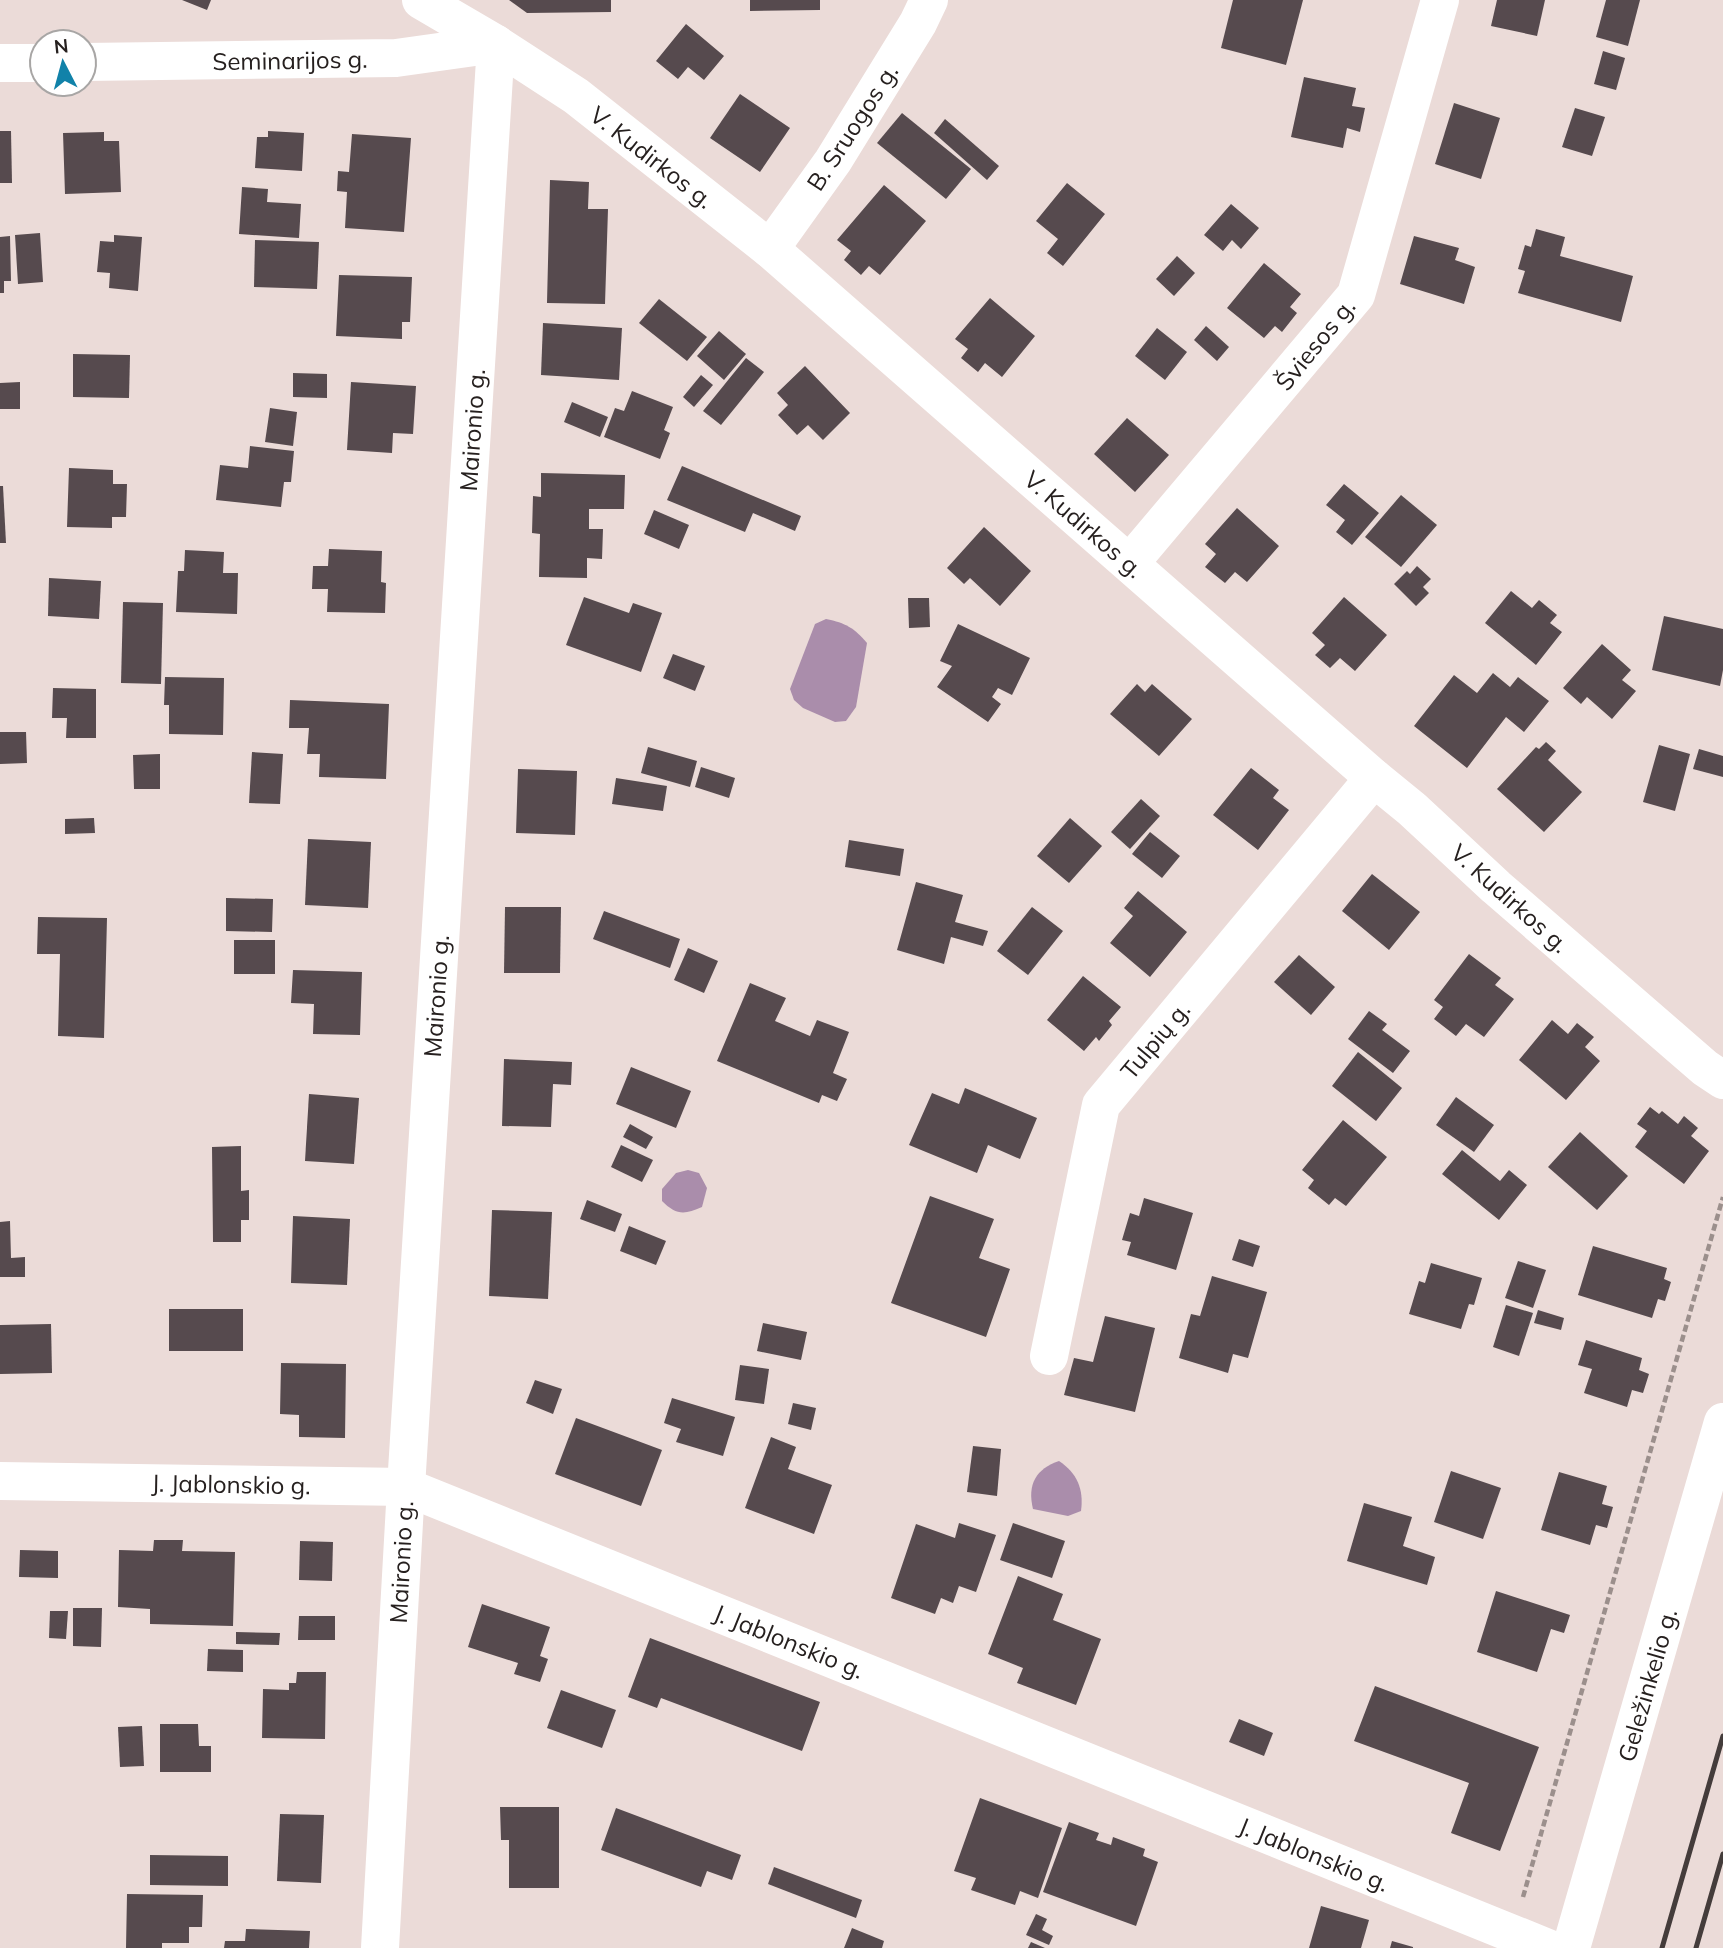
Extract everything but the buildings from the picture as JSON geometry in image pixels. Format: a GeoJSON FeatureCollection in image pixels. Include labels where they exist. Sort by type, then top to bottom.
{"type":"FeatureCollection","features":[{"type":"Feature","properties":{"kind":"street","name":"V. Kudirkos g."},"geometry":{"type":"LineString","coordinates":[[421,0],[576,96],[770,249],[1412,809],[1496,887],[1705,1068],[1723,1080]]}},
{"type":"Feature","properties":{"kind":"street","name":"B. Sruogos g."},"geometry":{"type":"LineString","coordinates":[[770,249],[833,161],[918,23],[929,0]]}},
{"type":"Feature","properties":{"kind":"street","name":"Šviesos g."},"geometry":{"type":"LineString","coordinates":[[1130,564],[1356,295],[1440,0]]}},
{"type":"Feature","properties":{"kind":"street","name":"Seminarijos g."},"geometry":{"type":"LineString","coordinates":[[98,62],[396,58],[496,44]]}},
{"type":"Feature","properties":{"kind":"street","name":"Maironio g."},"geometry":{"type":"LineString","coordinates":[[380,1948],[496,44]]}},
{"type":"Feature","properties":{"kind":"street"},"geometry":{"type":"LineString","coordinates":[[0,64],[28,63]]}},
{"type":"Feature","properties":{"kind":"street","name":"Tulpių g."},"geometry":{"type":"LineString","coordinates":[[1049,1356],[1101,1105],[1374,778]]}},
{"type":"Feature","properties":{"kind":"street","name":"Geležinkelio g."},"geometry":{"type":"LineString","coordinates":[[1572,1948],[1723,1422]]}},
{"type":"Feature","properties":{"kind":"street","name":"J. Jablonskio g."},"geometry":{"type":"LineString","coordinates":[[0,1481],[406,1487],[1548,1948]]}},
{"type":"Feature","properties":{"kind":"path"},"geometry":{"type":"LineString","coordinates":[[1512,1934],[1723,1197]]}},
{"type":"Feature","properties":{"kind":"shaded area"},"geometry":{"type":"Polygon","coordinates":[[[826,619],[849,627],[867,643],[856,707],[846,721],[835,722],[803,708],[794,700],[790,689],[815,624],[826,619]]]}},
{"type":"Feature","properties":{"kind":"shaded area"},"geometry":{"type":"Polygon","coordinates":[[[688,1170],[699,1173],[707,1188],[702,1207],[680,1212],[662,1201],[662,1189],[676,1173],[688,1170]]]}},
{"type":"Feature","properties":{"kind":"shaded area"},"geometry":{"type":"Polygon","coordinates":[[[1059,1461],[1075,1476],[1080,1489],[1081,1511],[1068,1516],[1033,1509],[1031,1500],[1033,1485],[1039,1473],[1059,1461]]]}},
{"type":"Feature","properties":{"kind":"railway"},"geometry":{"type":"LineString","coordinates":[[1662,1948],[1723,1736]]}},
{"type":"Feature","properties":{"kind":"railway"},"geometry":{"type":"LineString","coordinates":[[1696,1948],[1723,1854]]}}]}
